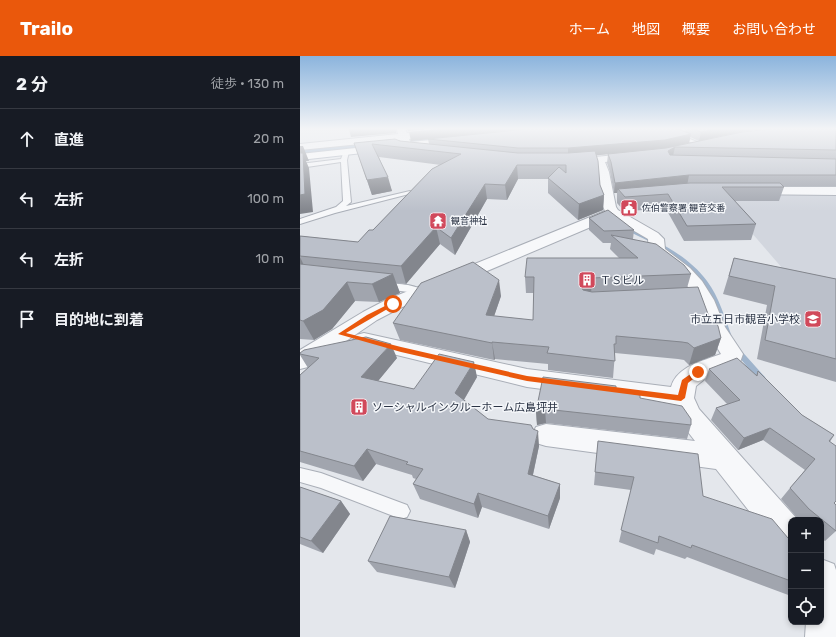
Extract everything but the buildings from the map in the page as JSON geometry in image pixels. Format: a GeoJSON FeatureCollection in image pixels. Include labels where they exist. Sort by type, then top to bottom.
{"type":"FeatureCollection","features":[{"type":"Feature","properties":{"kind":"main road"},"geometry":{"type":"LineString","coordinates":[[300,157],[340,156]]}},
{"type":"Feature","properties":{"kind":"street"},"geometry":{"type":"LineString","coordinates":[[556,162],[599,161],[641,156]]}},
{"type":"Feature","properties":{"kind":"street"},"geometry":{"type":"LineString","coordinates":[[599,161],[607,198],[607,215]]}},
{"type":"Feature","properties":{"kind":"street"},"geometry":{"type":"LineString","coordinates":[[742,191],[836,191]]}},
{"type":"Feature","properties":{"kind":"street"},"geometry":{"type":"LineString","coordinates":[[607,198],[623,197]]}},
{"type":"Feature","properties":{"kind":"street"},"geometry":{"type":"LineString","coordinates":[[607,215],[656,244],[659,252],[684,272],[696,285],[693,296],[732,354],[731,359],[698,372],[685,382],[681,398],[690,416],[788,533]]}},
{"type":"Feature","properties":{"kind":"street"},"geometry":{"type":"LineString","coordinates":[[300,361],[370,316],[420,293],[607,215]]}},
{"type":"Feature","properties":{"kind":"street"},"geometry":{"type":"LineString","coordinates":[[341,334],[401,350],[527,378],[681,398]]}},
{"type":"Feature","properties":{"kind":"street"},"geometry":{"type":"LineString","coordinates":[[546,435],[724,457]]}},
{"type":"Feature","properties":{"kind":"street"},"geometry":{"type":"LineString","coordinates":[[824,589],[824,637]]}},
{"type":"Feature","properties":{"kind":"lane"},"geometry":{"type":"LineString","coordinates":[[300,166],[344,156]]}},
{"type":"Feature","properties":{"kind":"lane"},"geometry":{"type":"LineString","coordinates":[[330,213],[339,209],[347,202],[345,156]]}},
{"type":"Feature","properties":{"kind":"lane"},"geometry":{"type":"LineString","coordinates":[[300,222],[410,193]]}},
{"type":"Feature","properties":{"kind":"lane"},"geometry":{"type":"LineString","coordinates":[[371,285],[410,289],[420,293]]}},
{"type":"Feature","properties":{"kind":"lane"},"geometry":{"type":"LineString","coordinates":[[300,475],[321,480],[400,511]]}},
{"type":"Feature","properties":{"kind":"shaded area"},"geometry":{"type":"Polygon","coordinates":[[[717,193],[836,194],[836,280],[783,269],[717,193]]]}},
{"type":"Feature","properties":{"kind":"waterway"},"geometry":{"type":"LineString","coordinates":[[626,228],[675,254],[696,271],[705,282],[715,299],[729,337]]}},
{"type":"Feature","properties":{"kind":"waterway"},"geometry":{"type":"LineString","coordinates":[[736,349],[762,379]]}},
{"type":"Feature","properties":{"kind":"place","name":"佐伯警察署 観音交番"},"geometry":{"type":"Point","coordinates":[629,208]}},
{"type":"Feature","properties":{"kind":"place","name":"観音神社"},"geometry":{"type":"Point","coordinates":[438,221]}},
{"type":"Feature","properties":{"kind":"place","name":"ＴＳビル"},"geometry":{"type":"Point","coordinates":[587,280]}},
{"type":"Feature","properties":{"kind":"place","name":"市立五日市観音小学校"},"geometry":{"type":"Point","coordinates":[813,319]}},
{"type":"Feature","properties":{"kind":"place","name":"ソーシャルインクルーホーム広島坪井"},"geometry":{"type":"Point","coordinates":[359,407]}},
{"type":"Feature","properties":{"kind":"route"},"geometry":{"type":"LineString","coordinates":[[393,304],[341,334],[401,350],[527,378],[681,398],[685,382],[698,372]]}}]}
